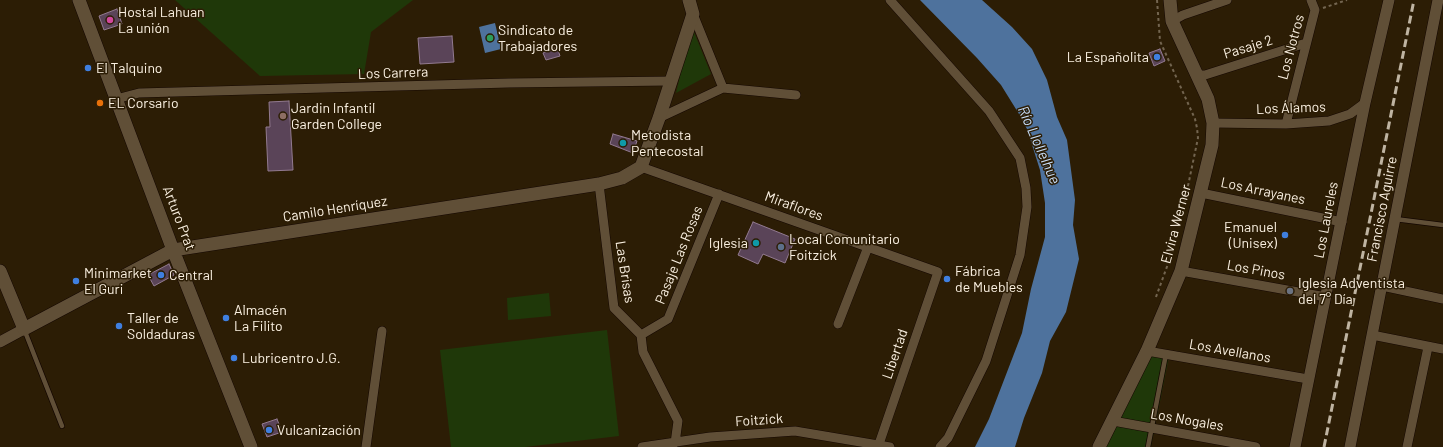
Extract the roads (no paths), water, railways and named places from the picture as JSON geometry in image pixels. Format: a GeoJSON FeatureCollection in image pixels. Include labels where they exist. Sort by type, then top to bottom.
{"type":"FeatureCollection","features":[{"type":"Feature","properties":{"kind":"main road","name":"Arturo Prat"},"geometry":{"type":"LineString","coordinates":[[79,0],[251,447]]}},
{"type":"Feature","properties":{"kind":"main road"},"geometry":{"type":"LineString","coordinates":[[640,166],[659,118],[693,14],[689,0]]}},
{"type":"Feature","properties":{"kind":"main road","name":"Elvira Werner"},"geometry":{"type":"LineString","coordinates":[[1099,447],[1147,351],[1181,271],[1212,145],[1213,122],[1208,99],[1172,21],[1170,0]]}},
{"type":"Feature","properties":{"kind":"main road","name":"Camilo Henríquez"},"geometry":{"type":"LineString","coordinates":[[24,329],[174,250],[598,184],[622,178],[640,166]]}},
{"type":"Feature","properties":{"kind":"main road"},"geometry":{"type":"LineString","coordinates":[[0,271],[24,329]]}},
{"type":"Feature","properties":{"kind":"street"},"geometry":{"type":"LineString","coordinates":[[890,0],[989,110],[1020,158],[1026,188],[1027,207],[1020,255],[986,361],[948,438],[940,447]]}},
{"type":"Feature","properties":{"kind":"street"},"geometry":{"type":"LineString","coordinates":[[1172,21],[1227,0]]}},
{"type":"Feature","properties":{"kind":"street","name":"Los Notros"},"geometry":{"type":"LineString","coordinates":[[1286,124],[1315,10],[1311,0]]}},
{"type":"Feature","properties":{"kind":"street","name":"Los Laureles"},"geometry":{"type":"LineString","coordinates":[[1295,447],[1365,103],[1389,0]]}},
{"type":"Feature","properties":{"kind":"street","name":"Francisco Aguirre"},"geometry":{"type":"LineString","coordinates":[[1350,447],[1438,0]]}},
{"type":"Feature","properties":{"kind":"street"},"geometry":{"type":"LineString","coordinates":[[693,14],[723,88]]}},
{"type":"Feature","properties":{"kind":"street","name":"Pasaje 2"},"geometry":{"type":"LineString","coordinates":[[1198,76],[1306,43]]}},
{"type":"Feature","properties":{"kind":"street","name":"Los Carrera"},"geometry":{"type":"LineString","coordinates":[[116,99],[139,93],[509,83],[671,81]]}},
{"type":"Feature","properties":{"kind":"street"},"geometry":{"type":"LineString","coordinates":[[659,118],[723,88],[796,95]]}},
{"type":"Feature","properties":{"kind":"street","name":"Los Álamos"},"geometry":{"type":"LineString","coordinates":[[1213,122],[1286,124],[1329,121],[1350,114],[1365,103]]}},
{"type":"Feature","properties":{"kind":"street","name":"Miraflores"},"geometry":{"type":"LineString","coordinates":[[640,166],[938,272]]}},
{"type":"Feature","properties":{"kind":"street","name":"Las Brisas"},"geometry":{"type":"LineString","coordinates":[[598,184],[614,308],[641,335]]}},
{"type":"Feature","properties":{"kind":"street","name":"Los Arrayanes"},"geometry":{"type":"LineString","coordinates":[[1201,192],[1342,222]]}},
{"type":"Feature","properties":{"kind":"street","name":"Pasaje Las Rosas"},"geometry":{"type":"LineString","coordinates":[[641,335],[668,319],[719,194]]}},
{"type":"Feature","properties":{"kind":"street"},"geometry":{"type":"LineString","coordinates":[[838,324],[868,247]]}},
{"type":"Feature","properties":{"kind":"street","name":"Los Pinos"},"geometry":{"type":"LineString","coordinates":[[1181,271],[1326,297]]}},
{"type":"Feature","properties":{"kind":"street","name":"Libertad"},"geometry":{"type":"LineString","coordinates":[[879,444],[938,272]]}},
{"type":"Feature","properties":{"kind":"street"},"geometry":{"type":"LineString","coordinates":[[1382,286],[1443,299]]}},
{"type":"Feature","properties":{"kind":"street","name":"Camilo Henríquez"},"geometry":{"type":"LineString","coordinates":[[0,342],[24,329]]}},
{"type":"Feature","properties":{"kind":"street"},"geometry":{"type":"LineString","coordinates":[[366,447],[382,331]]}},
{"type":"Feature","properties":{"kind":"street"},"geometry":{"type":"LineString","coordinates":[[641,335],[642,352],[678,421],[675,443]]}},
{"type":"Feature","properties":{"kind":"street"},"geometry":{"type":"LineString","coordinates":[[1372,335],[1443,349]]}},
{"type":"Feature","properties":{"kind":"street"},"geometry":{"type":"LineString","coordinates":[[1407,447],[1428,347]]}},
{"type":"Feature","properties":{"kind":"street","name":"Los Avellanos"},"geometry":{"type":"LineString","coordinates":[[1147,351],[1308,379]]}},
{"type":"Feature","properties":{"kind":"street","name":"Los Nogales"},"geometry":{"type":"LineString","coordinates":[[1113,421],[1256,447]]}},
{"type":"Feature","properties":{"kind":"street","name":"Foitzick"},"geometry":{"type":"LineString","coordinates":[[642,447],[710,438],[795,431],[890,447]]}},
{"type":"Feature","properties":{"kind":"lane"},"geometry":{"type":"LineString","coordinates":[[1395,219],[1443,225]]}},
{"type":"Feature","properties":{"kind":"lane"},"geometry":{"type":"LineString","coordinates":[[24,329],[62,426]]}},
{"type":"Feature","properties":{"kind":"lane"},"geometry":{"type":"LineString","coordinates":[[1148,447],[1166,354]]}},
{"type":"Feature","properties":{"kind":"water","name":"Río Llollelhue"},"geometry":{"type":"Polygon","coordinates":[[[920,0],[982,0],[1012,27],[1032,49],[1047,80],[1057,117],[1067,140],[1075,200],[1073,225],[1079,259],[1066,312],[1050,341],[1042,373],[1024,418],[1015,447],[975,447],[989,419],[1022,333],[1031,289],[1045,237],[1045,203],[1040,170],[1027,129],[1001,85],[977,58],[920,0]]]}},
{"type":"Feature","properties":{"kind":"water","name":"Sindicato de Trabajadores"},"geometry":{"type":"Polygon","coordinates":[[[495,23],[501,49],[485,53],[479,27],[495,23]]]}},
{"type":"Feature","properties":{"kind":"railway"},"geometry":{"type":"LineString","coordinates":[[1324,447],[1414,0]]}},
{"type":"Feature","properties":{"kind":"place","name":"Hostal Lahuan La unión"},"geometry":{"type":"Point","coordinates":[110,20]}},
{"type":"Feature","properties":{"kind":"place","name":"Sindicato de Trabajadores"},"geometry":{"type":"Point","coordinates":[490,38]}},
{"type":"Feature","properties":{"kind":"place","name":"La Españolita"},"geometry":{"type":"Point","coordinates":[1157,57]}},
{"type":"Feature","properties":{"kind":"place","name":"El Talquino"},"geometry":{"type":"Point","coordinates":[88,68]}},
{"type":"Feature","properties":{"kind":"place","name":"EL Corsario"},"geometry":{"type":"Point","coordinates":[100,103]}},
{"type":"Feature","properties":{"kind":"place","name":"Jardin Infantil Garden College"},"geometry":{"type":"Point","coordinates":[283,116]}},
{"type":"Feature","properties":{"kind":"place","name":"Metodista Pentecostal"},"geometry":{"type":"Point","coordinates":[623,143]}},
{"type":"Feature","properties":{"kind":"place","name":"Emanuel (Unisex)"},"geometry":{"type":"Point","coordinates":[1285,235]}},
{"type":"Feature","properties":{"kind":"place","name":"Iglesia"},"geometry":{"type":"Point","coordinates":[756,243]}},
{"type":"Feature","properties":{"kind":"place","name":"Local Comunitario Foitzick"},"geometry":{"type":"Point","coordinates":[781,247]}},
{"type":"Feature","properties":{"kind":"place","name":"Central"},"geometry":{"type":"Point","coordinates":[161,275]}},
{"type":"Feature","properties":{"kind":"place","name":"Fábrica de Muebles"},"geometry":{"type":"Point","coordinates":[947,279]}},
{"type":"Feature","properties":{"kind":"place","name":"Minimarket El Guri"},"geometry":{"type":"Point","coordinates":[76,281]}},
{"type":"Feature","properties":{"kind":"place","name":"Iglesia Adventista del 7° Día"},"geometry":{"type":"Point","coordinates":[1290,291]}},
{"type":"Feature","properties":{"kind":"place","name":"Almacén La Filito"},"geometry":{"type":"Point","coordinates":[226,318]}},
{"type":"Feature","properties":{"kind":"place","name":"Taller de Soldaduras"},"geometry":{"type":"Point","coordinates":[119,326]}},
{"type":"Feature","properties":{"kind":"place","name":"Lubricentro J.G."},"geometry":{"type":"Point","coordinates":[234,358]}},
{"type":"Feature","properties":{"kind":"place","name":"Vulcanización"},"geometry":{"type":"Point","coordinates":[269,430]}}]}
